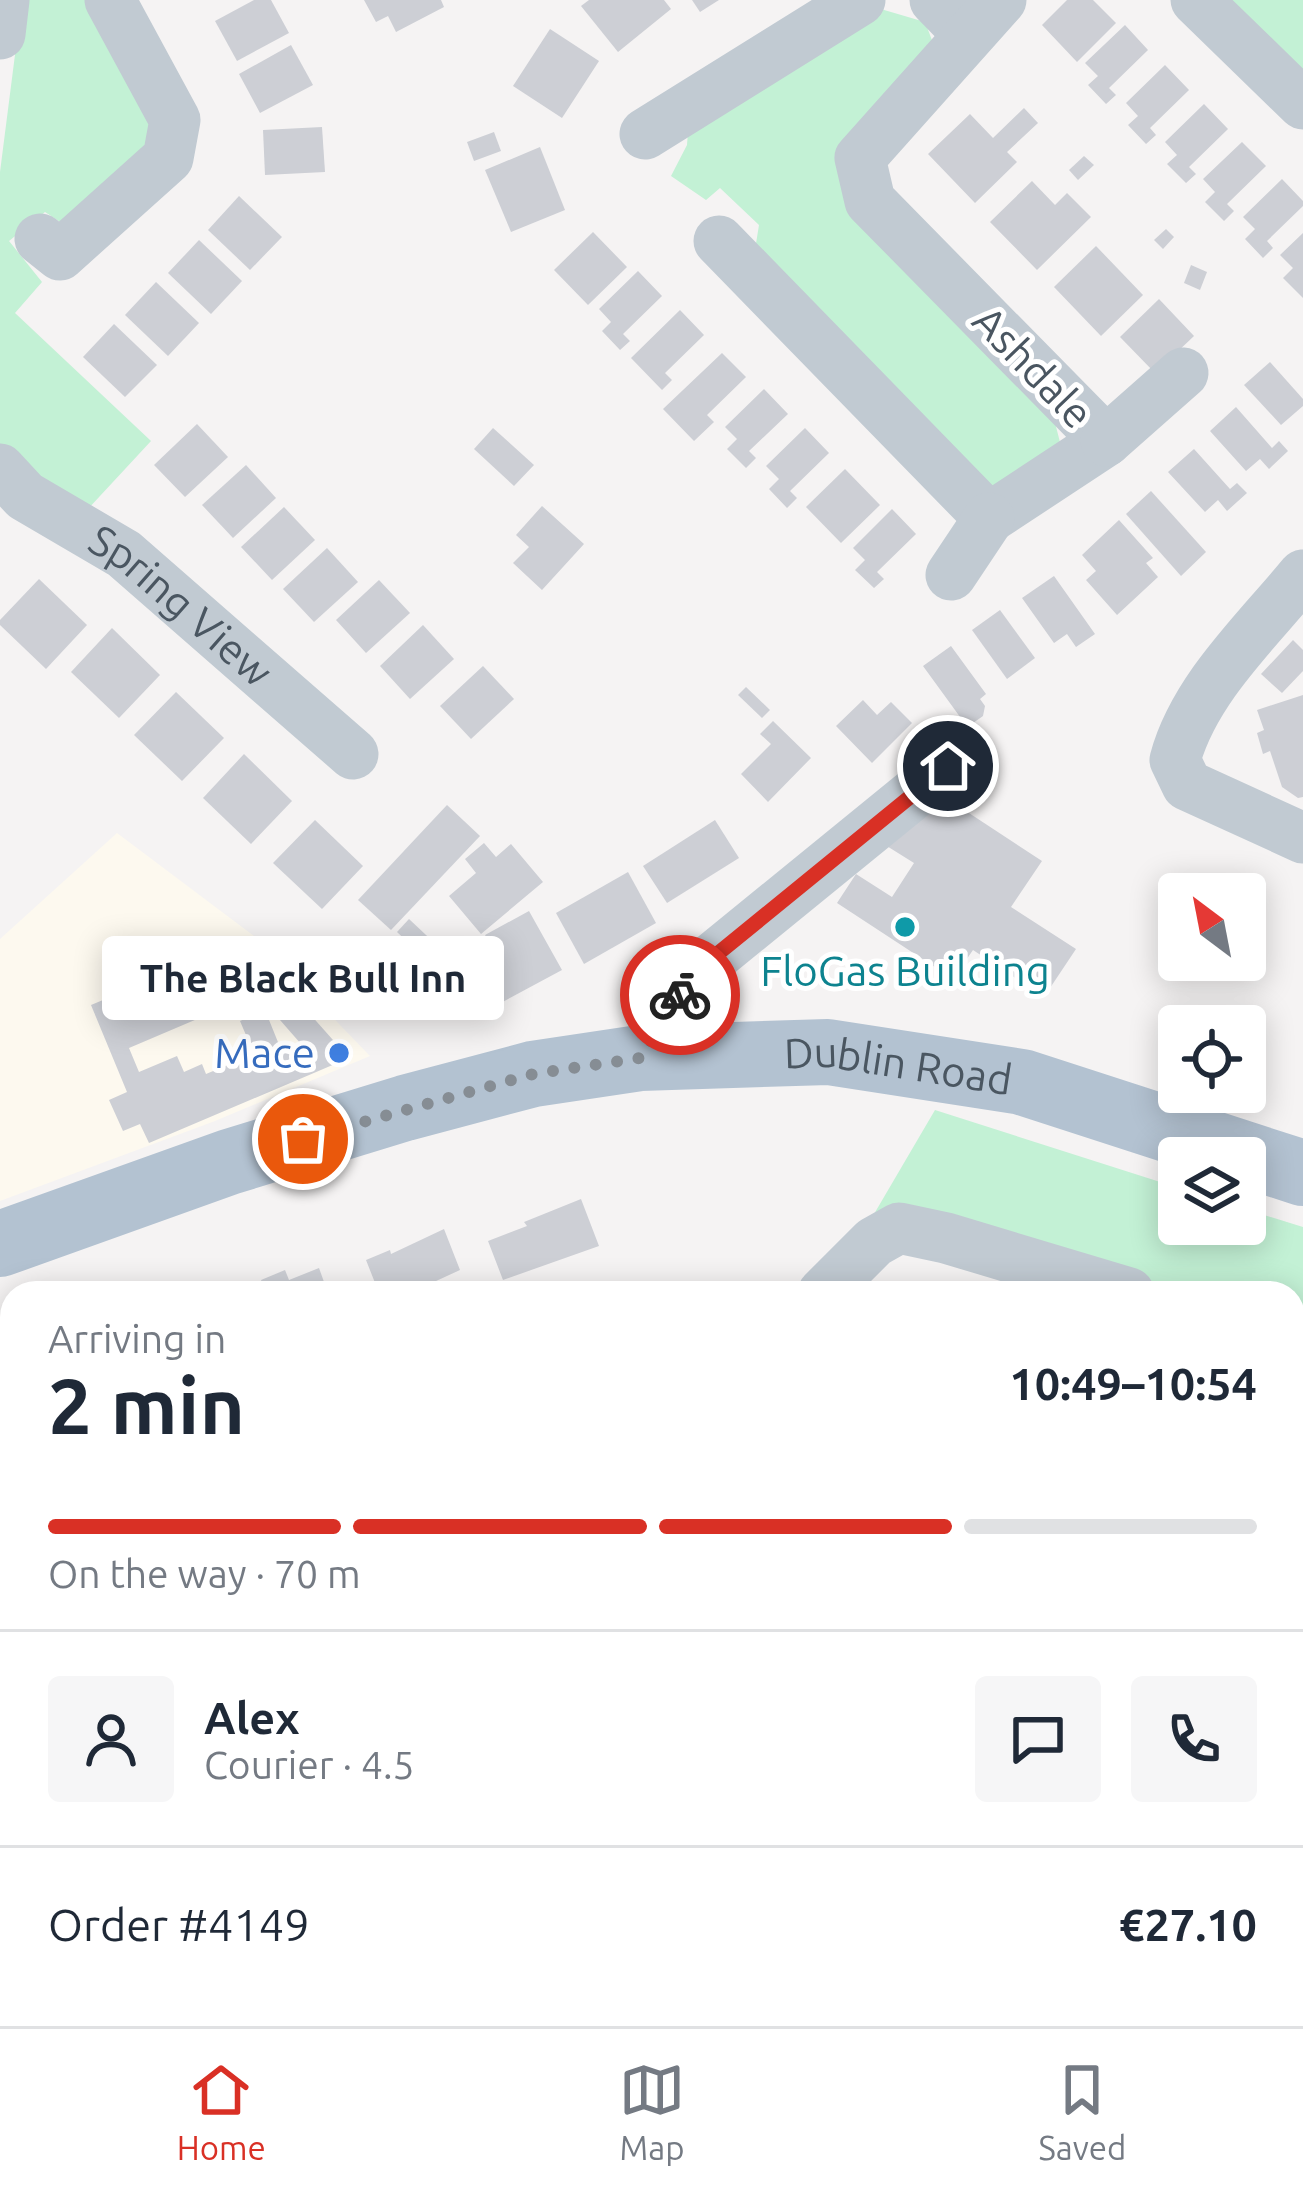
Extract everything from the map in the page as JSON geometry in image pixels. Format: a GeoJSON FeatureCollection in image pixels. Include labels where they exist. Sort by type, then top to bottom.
{"type":"FeatureCollection","features":[{"type":"Feature","properties":{"kind":"main road","name":"Dublin Road"},"geometry":{"type":"LineString","coordinates":[[0,1244],[229,1162],[405,1108],[533,1074],[640,1058],[828,1052],[1022,1082],[1303,1173]]}},
{"type":"Feature","properties":{"kind":"street"},"geometry":{"type":"LineString","coordinates":[[0,34],[4,0]]}},
{"type":"Feature","properties":{"kind":"street"},"geometry":{"type":"LineString","coordinates":[[40,239],[60,255],[167,158],[175,120],[110,0]]}},
{"type":"Feature","properties":{"kind":"street"},"geometry":{"type":"LineString","coordinates":[[645,134],[860,0]]}},
{"type":"Feature","properties":{"kind":"street"},"geometry":{"type":"LineString","coordinates":[[1196,0],[1303,104]]}},
{"type":"Feature","properties":{"kind":"street","name":"Ashdale"},"geometry":{"type":"LineString","coordinates":[[969,12],[860,158],[870,201],[1106,441],[989,518]]}},
{"type":"Feature","properties":{"kind":"street"},"geometry":{"type":"LineString","coordinates":[[719,241],[989,518],[951,575]]}},
{"type":"Feature","properties":{"kind":"street"},"geometry":{"type":"LineString","coordinates":[[1106,441],[1183,373]]}},
{"type":"Feature","properties":{"kind":"street","name":"Spring View"},"geometry":{"type":"LineString","coordinates":[[0,469],[25,496],[124,554],[352,754]]}},
{"type":"Feature","properties":{"kind":"street"},"geometry":{"type":"LineString","coordinates":[[1303,575],[1206,693],[1183,730],[1174,760],[1187,785],[1303,838]]}},
{"type":"Feature","properties":{"kind":"street"},"geometry":{"type":"LineString","coordinates":[[640,1058],[694,973],[948,766]]}},
{"type":"Feature","properties":{"kind":"street"},"geometry":{"type":"LineString","coordinates":[[835,1281],[874,1241],[899,1228],[1087,1281]]}},
{"type":"Feature","properties":{"kind":"shaded area"},"geometry":{"type":"Polygon","coordinates":[[[117,833],[254,936],[370,1056],[215,1121],[0,1201],[0,939],[117,833]]]}},
{"type":"Feature","properties":{"kind":"green space"},"geometry":{"type":"Polygon","coordinates":[[[22,0],[87,0],[159,127],[151,156],[68,227],[45,212],[9,241],[42,282],[15,313],[151,441],[87,510],[47,490],[0,445],[0,172],[22,0]]]}},
{"type":"Feature","properties":{"kind":"green space"},"geometry":{"type":"Polygon","coordinates":[[[1225,0],[1303,0],[1303,79],[1225,0]]]}},
{"type":"Feature","properties":{"kind":"green space"},"geometry":{"type":"Polygon","coordinates":[[[874,7],[925,22],[935,48],[847,155],[1052,411],[1062,450],[1016,487],[989,486],[753,262],[759,225],[720,188],[706,200],[671,176],[687,145],[689,118],[874,7]]]}},
{"type":"Feature","properties":{"kind":"green space"},"geometry":{"type":"Polygon","coordinates":[[[935,1110],[1158,1181],[1158,1245],[1266,1245],[1266,1216],[1303,1227],[1303,1281],[1144,1281],[929,1220],[867,1226],[935,1110]]]}},
{"type":"Feature","properties":{"kind":"building"},"geometry":{"type":"Polygon","coordinates":[[[254,0],[271,0],[289,33],[237,61],[215,21],[254,0]]]}},
{"type":"Feature","properties":{"kind":"building"},"geometry":{"type":"Polygon","coordinates":[[[364,0],[441,0],[444,7],[396,32],[388,16],[376,22],[364,0]]]}},
{"type":"Feature","properties":{"kind":"building"},"geometry":{"type":"Polygon","coordinates":[[[589,0],[664,0],[671,9],[618,52],[581,6],[589,0]]]}},
{"type":"Feature","properties":{"kind":"building"},"geometry":{"type":"Polygon","coordinates":[[[692,0],[719,0],[700,12],[692,0]]]}},
{"type":"Feature","properties":{"kind":"building"},"geometry":{"type":"Polygon","coordinates":[[[1067,0],[1093,0],[1116,23],[1077,62],[1042,25],[1067,0]]]}},
{"type":"Feature","properties":{"kind":"building"},"geometry":{"type":"Polygon","coordinates":[[[1125,25],[1148,50],[1109,88],[1116,95],[1106,104],[1088,85],[1098,76],[1085,63],[1125,25]]]}},
{"type":"Feature","properties":{"kind":"building"},"geometry":{"type":"Polygon","coordinates":[[[550,29],[599,61],[562,118],[513,86],[550,29]]]}},
{"type":"Feature","properties":{"kind":"building"},"geometry":{"type":"Polygon","coordinates":[[[291,45],[313,85],[260,113],[239,74],[291,45]]]}},
{"type":"Feature","properties":{"kind":"building"},"geometry":{"type":"Polygon","coordinates":[[[1165,65],[1189,90],[1150,128],[1156,135],[1146,144],[1128,125],[1138,116],[1126,103],[1165,65]]]}},
{"type":"Feature","properties":{"kind":"building"},"geometry":{"type":"Polygon","coordinates":[[[1204,104],[1228,129],[1189,167],[1196,174],[1186,183],[1167,164],[1177,155],[1165,142],[1204,104]]]}},
{"type":"Feature","properties":{"kind":"building"},"geometry":{"type":"Polygon","coordinates":[[[1024,108],[1038,123],[1007,152],[1017,162],[975,203],[928,154],[970,114],[993,138],[1024,108]]]}},
{"type":"Feature","properties":{"kind":"building"},"geometry":{"type":"Polygon","coordinates":[[[322,127],[325,172],[265,175],[263,130],[322,127]]]}},
{"type":"Feature","properties":{"kind":"building"},"geometry":{"type":"Polygon","coordinates":[[[494,132],[501,151],[474,161],[467,142],[494,132]]]}},
{"type":"Feature","properties":{"kind":"building"},"geometry":{"type":"Polygon","coordinates":[[[1242,142],[1266,166],[1227,204],[1234,211],[1224,221],[1205,202],[1215,192],[1203,179],[1242,142]]]}},
{"type":"Feature","properties":{"kind":"building"},"geometry":{"type":"Polygon","coordinates":[[[540,147],[565,210],[511,232],[485,170],[540,147]]]}},
{"type":"Feature","properties":{"kind":"building"},"geometry":{"type":"Polygon","coordinates":[[[1084,156],[1094,165],[1078,180],[1069,170],[1084,156]]]}},
{"type":"Feature","properties":{"kind":"building"},"geometry":{"type":"Polygon","coordinates":[[[1282,179],[1303,206],[1267,241],[1273,248],[1263,258],[1245,239],[1255,229],[1243,217],[1282,179]]]}},
{"type":"Feature","properties":{"kind":"building"},"geometry":{"type":"Polygon","coordinates":[[[1032,181],[1055,205],[1067,193],[1091,217],[1037,270],[990,222],[1032,181]]]}},
{"type":"Feature","properties":{"kind":"building"},"geometry":{"type":"Polygon","coordinates":[[[239,196],[282,237],[250,270],[208,230],[239,196]]]}},
{"type":"Feature","properties":{"kind":"building"},"geometry":{"type":"Polygon","coordinates":[[[1166,229],[1174,237],[1163,249],[1154,240],[1166,229]]]}},
{"type":"Feature","properties":{"kind":"building"},"geometry":{"type":"Polygon","coordinates":[[[593,232],[627,267],[588,305],[554,270],[593,232]]]}},
{"type":"Feature","properties":{"kind":"building"},"geometry":{"type":"Polygon","coordinates":[[[1303,233],[1303,298],[1283,278],[1293,268],[1280,255],[1303,233]]]}},
{"type":"Feature","properties":{"kind":"building"},"geometry":{"type":"Polygon","coordinates":[[[199,240],[242,281],[211,314],[168,273],[199,240]]]}},
{"type":"Feature","properties":{"kind":"building"},"geometry":{"type":"Polygon","coordinates":[[[1096,246],[1143,295],[1101,336],[1054,287],[1096,246]]]}},
{"type":"Feature","properties":{"kind":"building"},"geometry":{"type":"Polygon","coordinates":[[[1191,265],[1207,272],[1200,290],[1184,283],[1191,265]]]}},
{"type":"Feature","properties":{"kind":"building"},"geometry":{"type":"Polygon","coordinates":[[[638,271],[662,296],[623,334],[630,341],[620,350],[602,331],[611,322],[599,309],[638,271]]]}},
{"type":"Feature","properties":{"kind":"building"},"geometry":{"type":"Polygon","coordinates":[[[156,282],[199,323],[168,356],[125,315],[156,282]]]}},
{"type":"Feature","properties":{"kind":"building"},"geometry":{"type":"Polygon","coordinates":[[[1159,299],[1194,336],[1155,373],[1120,337],[1159,299]]]}},
{"type":"Feature","properties":{"kind":"building"},"geometry":{"type":"Polygon","coordinates":[[[680,310],[704,335],[665,373],[672,380],[662,390],[631,358],[680,310]]]}},
{"type":"Feature","properties":{"kind":"building"},"geometry":{"type":"Polygon","coordinates":[[[114,324],[157,365],[125,397],[83,357],[114,324]]]}},
{"type":"Feature","properties":{"kind":"building"},"geometry":{"type":"Polygon","coordinates":[[[722,353],[746,377],[707,415],[714,422],[694,441],[663,409],[722,353]]]}},
{"type":"Feature","properties":{"kind":"building"},"geometry":{"type":"Polygon","coordinates":[[[1270,362],[1303,399],[1303,406],[1281,425],[1244,385],[1270,362]]]}},
{"type":"Feature","properties":{"kind":"building"},"geometry":{"type":"Polygon","coordinates":[[[764,389],[788,414],[749,451],[756,458],[746,468],[727,449],[737,439],[725,427],[764,389]]]}},
{"type":"Feature","properties":{"kind":"building"},"geometry":{"type":"Polygon","coordinates":[[[1236,407],[1272,448],[1279,441],[1288,451],[1269,469],[1260,459],[1246,471],[1210,431],[1236,407]]]}},
{"type":"Feature","properties":{"kind":"building"},"geometry":{"type":"Polygon","coordinates":[[[197,424],[228,457],[185,497],[154,465],[197,424]]]}},
{"type":"Feature","properties":{"kind":"building"},"geometry":{"type":"Polygon","coordinates":[[[493,428],[534,465],[514,486],[474,449],[493,428]]]}},
{"type":"Feature","properties":{"kind":"building"},"geometry":{"type":"Polygon","coordinates":[[[805,428],[829,453],[790,491],[797,498],[787,508],[769,489],[779,479],[766,466],[805,428]]]}},
{"type":"Feature","properties":{"kind":"building"},"geometry":{"type":"Polygon","coordinates":[[[1194,449],[1230,489],[1237,483],[1247,493],[1227,511],[1218,500],[1205,512],[1168,472],[1194,449]]]}},
{"type":"Feature","properties":{"kind":"building"},"geometry":{"type":"Polygon","coordinates":[[[246,465],[276,498],[233,538],[202,505],[246,465]]]}},
{"type":"Feature","properties":{"kind":"building"},"geometry":{"type":"Polygon","coordinates":[[[845,469],[880,505],[841,543],[806,507],[845,469]]]}},
{"type":"Feature","properties":{"kind":"building"},"geometry":{"type":"Polygon","coordinates":[[[1151,491],[1206,552],[1181,576],[1126,514],[1151,491]]]}},
{"type":"Feature","properties":{"kind":"building"},"geometry":{"type":"Polygon","coordinates":[[[542,506],[584,544],[542,590],[513,563],[529,547],[516,535],[542,506]]]}},
{"type":"Feature","properties":{"kind":"building"},"geometry":{"type":"Polygon","coordinates":[[[284,507],[315,540],[272,580],[241,547],[284,507]]]}},
{"type":"Feature","properties":{"kind":"building"},"geometry":{"type":"Polygon","coordinates":[[[892,509],[916,534],[877,572],[884,579],[874,588],[855,570],[865,560],[853,548],[892,509]]]}},
{"type":"Feature","properties":{"kind":"building"},"geometry":{"type":"Polygon","coordinates":[[[1119,520],[1153,558],[1146,563],[1158,577],[1117,615],[1086,580],[1096,571],[1082,555],[1119,520]]]}},
{"type":"Feature","properties":{"kind":"building"},"geometry":{"type":"Polygon","coordinates":[[[327,548],[358,582],[314,622],[283,589],[327,548]]]}},
{"type":"Feature","properties":{"kind":"building"},"geometry":{"type":"Polygon","coordinates":[[[1054,576],[1095,634],[1076,647],[1067,634],[1054,643],[1022,598],[1054,576]]]}},
{"type":"Feature","properties":{"kind":"building"},"geometry":{"type":"Polygon","coordinates":[[[39,579],[87,625],[46,669],[0,625],[39,579]]]}},
{"type":"Feature","properties":{"kind":"building"},"geometry":{"type":"Polygon","coordinates":[[[379,580],[410,613],[366,653],[336,620],[379,580]]]}},
{"type":"Feature","properties":{"kind":"building"},"geometry":{"type":"Polygon","coordinates":[[[1000,610],[1035,658],[1007,679],[972,630],[1000,610]]]}},
{"type":"Feature","properties":{"kind":"building"},"geometry":{"type":"Polygon","coordinates":[[[423,625],[454,659],[410,699],[380,666],[423,625]]]}},
{"type":"Feature","properties":{"kind":"building"},"geometry":{"type":"Polygon","coordinates":[[[112,628],[160,675],[119,718],[71,672],[112,628]]]}},
{"type":"Feature","properties":{"kind":"building"},"geometry":{"type":"Polygon","coordinates":[[[1293,640],[1303,650],[1303,671],[1282,693],[1261,674],[1293,640]]]}},
{"type":"Feature","properties":{"kind":"building"},"geometry":{"type":"Polygon","coordinates":[[[951,646],[986,694],[980,699],[985,706],[983,716],[973,723],[963,721],[923,666],[951,646]]]}},
{"type":"Feature","properties":{"kind":"building"},"geometry":{"type":"Polygon","coordinates":[[[483,666],[514,699],[471,739],[440,706],[483,666]]]}},
{"type":"Feature","properties":{"kind":"building"},"geometry":{"type":"Polygon","coordinates":[[[746,687],[770,710],[762,718],[738,695],[746,687]]]}},
{"type":"Feature","properties":{"kind":"building"},"geometry":{"type":"Polygon","coordinates":[[[176,692],[224,738],[182,781],[134,735],[176,692]]]}},
{"type":"Feature","properties":{"kind":"building"},"geometry":{"type":"Polygon","coordinates":[[[1303,695],[1303,797],[1298,798],[1282,787],[1270,751],[1263,754],[1257,733],[1264,730],[1257,710],[1303,695]]]}},
{"type":"Feature","properties":{"kind":"building"},"geometry":{"type":"Polygon","coordinates":[[[863,700],[877,715],[891,702],[912,723],[872,763],[836,726],[863,700]]]}},
{"type":"Feature","properties":{"kind":"building"},"geometry":{"type":"Polygon","coordinates":[[[773,721],[811,758],[768,802],[741,774],[771,744],[760,734],[773,721]]]}},
{"type":"Feature","properties":{"kind":"building"},"geometry":{"type":"Polygon","coordinates":[[[244,754],[292,801],[251,844],[203,798],[244,754]]]}},
{"type":"Feature","properties":{"kind":"building"},"geometry":{"type":"Polygon","coordinates":[[[940,794],[1042,861],[1011,907],[1076,949],[1044,997],[973,950],[953,979],[837,903],[856,874],[892,897],[914,863],[882,843],[940,794]]]}},
{"type":"Feature","properties":{"kind":"building"},"geometry":{"type":"Polygon","coordinates":[[[447,805],[480,836],[391,930],[358,900],[447,805]]]}},
{"type":"Feature","properties":{"kind":"building"},"geometry":{"type":"Polygon","coordinates":[[[315,820],[363,866],[322,909],[273,863],[315,820]]]}},
{"type":"Feature","properties":{"kind":"building"},"geometry":{"type":"Polygon","coordinates":[[[715,820],[739,858],[667,903],[643,866],[715,820]]]}},
{"type":"Feature","properties":{"kind":"building"},"geometry":{"type":"Polygon","coordinates":[[[484,843],[496,857],[511,844],[543,882],[481,934],[449,896],[476,873],[465,859],[484,843]]]}},
{"type":"Feature","properties":{"kind":"building"},"geometry":{"type":"Polygon","coordinates":[[[628,872],[656,923],[584,964],[556,913],[628,872]]]}},
{"type":"Feature","properties":{"kind":"building"},"geometry":{"type":"Polygon","coordinates":[[[529,911],[562,970],[473,1018],[455,987],[500,962],[485,935],[529,911]]]}},
{"type":"Feature","properties":{"kind":"building"},"geometry":{"type":"Polygon","coordinates":[[[409,919],[442,950],[430,963],[397,932],[409,919]]]}},
{"type":"Feature","properties":{"kind":"building"},"geometry":{"type":"Polygon","coordinates":[[[250,942],[270,988],[129,1048],[139,1072],[177,1056],[184,1072],[202,1064],[206,1074],[254,1054],[240,1021],[265,1010],[282,1052],[301,1044],[273,1012],[293,995],[349,1058],[149,1143],[140,1124],[123,1131],[109,1100],[127,1092],[91,1005],[127,990],[124,982],[131,967],[147,961],[162,966],[167,977],[250,942]]]}},
{"type":"Feature","properties":{"kind":"building"},"geometry":{"type":"Polygon","coordinates":[[[581,1199],[599,1246],[503,1280],[488,1241],[581,1199]]]}},
{"type":"Feature","properties":{"kind":"building"},"geometry":{"type":"Polygon","coordinates":[[[444,1229],[460,1270],[436,1281],[374,1281],[366,1260],[390,1250],[391,1254],[444,1229]]]}},
{"type":"Feature","properties":{"kind":"building"},"geometry":{"type":"Polygon","coordinates":[[[319,1268],[324,1281],[261,1280],[285,1270],[289,1280],[319,1268]]]}},
{"type":"Feature","properties":{"kind":"way so far"},"geometry":{"type":"LineString","coordinates":[[303,1139],[533,1074],[640,1058],[680,995]]}},
{"type":"Feature","properties":{"kind":"place","name":"FloGas Building"},"geometry":{"type":"Point","coordinates":[905,927]}},
{"type":"Feature","properties":{"kind":"place","name":"Mace"},"geometry":{"type":"Point","coordinates":[339,1053]}},
{"type":"Feature","properties":{"kind":"place","name":"The Black Bull Inn"},"geometry":{"type":"Point","coordinates":[303,1139]}},
{"type":"Feature","properties":{"kind":"route"},"geometry":{"type":"LineString","coordinates":[[680,995],[694,973],[948,766]]}}]}
